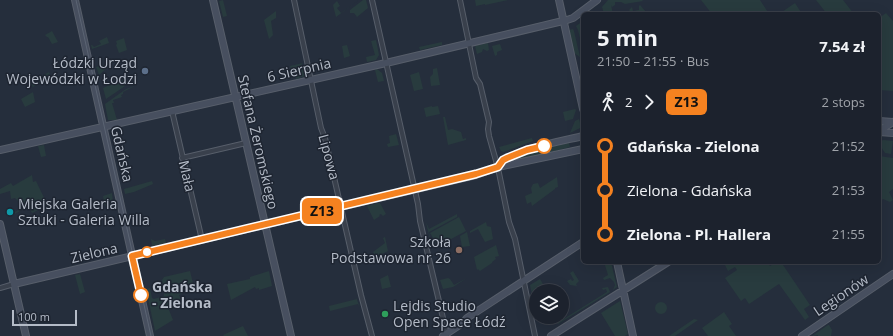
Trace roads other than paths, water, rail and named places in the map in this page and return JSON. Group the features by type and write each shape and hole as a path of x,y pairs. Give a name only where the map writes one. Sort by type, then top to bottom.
{"street":[{"name":"Gdańska","path":"75,0 150,336"},
{"name":"Stefana Żeromskiego","path":"213,0 264,225 291,336"},
{"name":"Lipowa","path":"294,0 312,79 321,128 325,138 363,304 366,309 372,336"},
{"path":"372,0 446,335 464,322 467,318 581,243"},
{"path":"460,0 476,78 480,84 489,122 489,136 498,167 509,222 515,239 535,336"},
{"path":"559,0 581,100"},
{"name":"6 Sierpnia","path":"0,150 386,63 563,21 573,18 596,0"},
{"name":"Mała","path":"172,111 202,240"},
{"path":"881,121 893,122"},
{"path":"881,131 893,122"},
{"path":"881,132 893,133"},
{"name":"Zielona","path":"498,167 503,160 527,150 581,136"},
{"path":"182,158 246,143"},
{"name":"Zielona","path":"0,288 341,207 476,174 498,167 581,149"},
{"path":"0,224 26,336"},
{"path":"617,264 633,336"},
{"path":"551,336 665,264"},
{"name":"Legionów","path":"802,336 893,274"}],"tram line":[{"path":"76,0 151,336"}],"place":[{"name":"Łódzki Urząd Wojewódzki w Łodzi","path":"145,71"},
{"name":"Miejska Galeria Sztuki - Galeria Willa","path":"10,212"},
{"name":"Szkoła Podstawowa nr 26","path":"459,250"},
{"name":"Gdańska - Zielona","path":"141,295"},
{"name":"Lejdis Studio Open Space Łódź","path":"385,314"}]}
